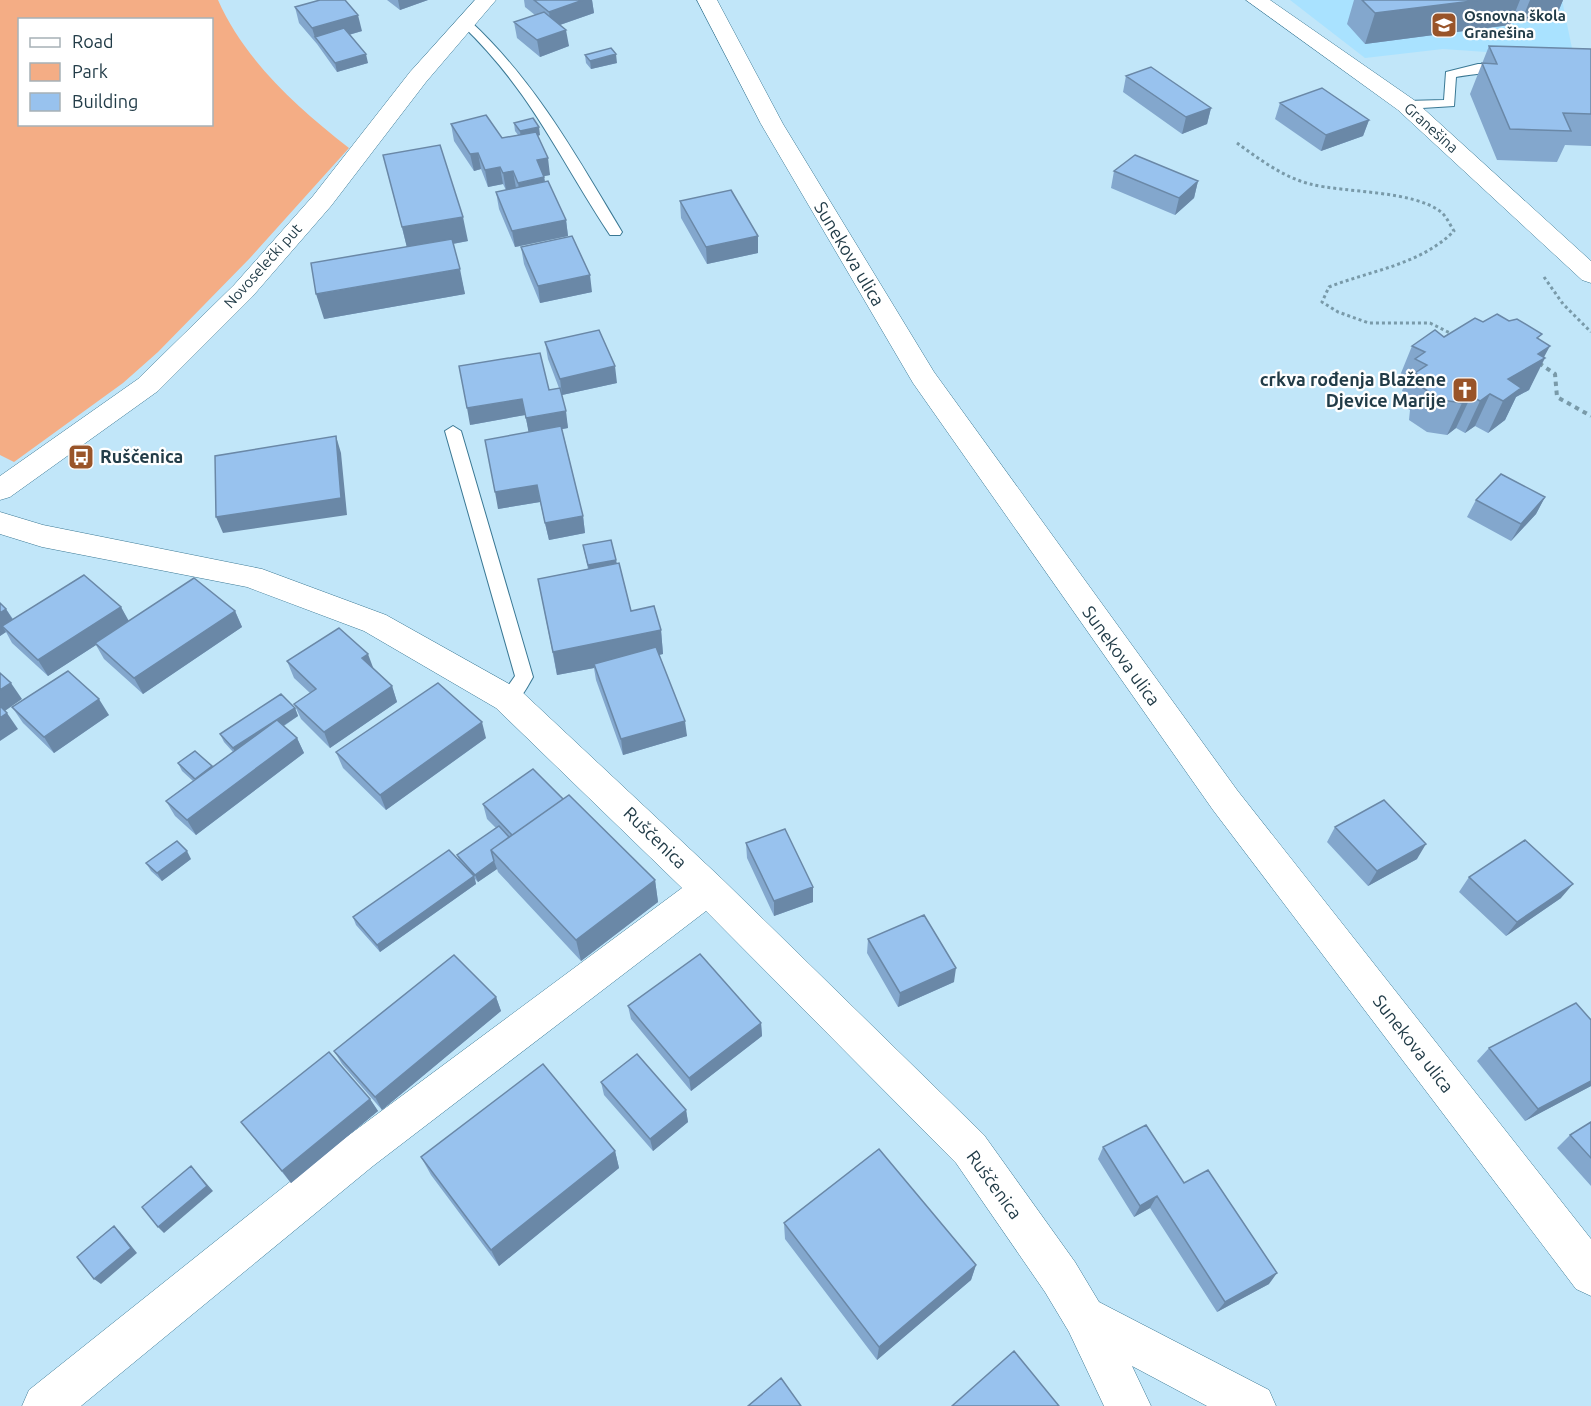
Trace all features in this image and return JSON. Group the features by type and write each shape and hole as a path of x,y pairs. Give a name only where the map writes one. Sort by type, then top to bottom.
{"street":[{"name":"Novoselečki put","path":"0,490 148,385 243,291 322,201 418,77 486,0"},
{"name":"Sunekova ulica","path":"707,0 772,124 923,377 1224,800 1591,1274"},
{"name":"Granešina","path":"1256,0 1344,59 1406,105 1591,275"},
{"name":"Ruščenica","path":"0,523 42,536 251,577 375,623 508,699 708,889 969,1149 1060,1277 1084,1317 1128,1406"},
{"path":"45,1406 359,1152 708,889"},
{"path":"1084,1317 1253,1406"}],"lane":[{"path":"466,23 492,45 546,117 615,232"},
{"path":"1406,105 1450,103 1450,75 1478,68 1513,68"},
{"path":"453,431 524,677 508,699"}],"path":[{"path":"1237,143 1272,167 1309,183 1349,192 1401,197 1441,210 1454,231 1442,244 1421,258 1367,273 1329,287 1322,302 1338,312 1369,323 1430,323 1454,335"},
{"path":"1543,275 1563,304 1591,332"},
{"path":"1533,358 1555,374 1557,397 1591,417"}],"shaded area":[{"name":"Osnovna škola Granešina","path":"1290,0 1562,0 1574,58 1443,49 1365,58"}],"green space":[{"path":"0,0 218,0 243,43 274,82 349,148 250,258 158,352 123,383 14,462 0,455"}],"building":[{"path":"320,0 345,0 358,15 312,28 295,7"},
{"path":"534,0 583,0 549,12"},
{"path":"1362,0 1480,0 1375,13"},
{"path":"544,12 566,30 537,40 514,22"},
{"path":"344,28 366,54 335,63 315,37"},
{"path":"1489,46 1591,49 1591,114 1563,113 1571,131 1510,129 1482,63 1497,64"},
{"path":"611,48 616,54 590,61 585,55"},
{"path":"1151,67 1211,108 1186,117 1126,76"},
{"path":"1322,88 1369,120 1326,135 1280,103"},
{"path":"486,115 502,138 536,132 548,158 537,160 544,177 518,183 513,171 503,173 500,167 485,170 478,153 470,154 451,124"},
{"path":"533,118 539,127 520,131 514,123"},
{"path":"440,145 463,217 402,227 383,155"},
{"path":"1135,155 1198,181 1179,198 1114,171"},
{"path":"548,181 566,220 512,231 496,192"},
{"path":"731,190 758,236 706,247 680,201"},
{"path":"572,236 590,275 538,286 521,247"},
{"path":"452,239 460,269 316,294 311,263"},
{"path":"1497,314 1509,321 1517,319 1542,334 1537,338 1550,346 1538,354 1545,358 1508,379 1521,388 1503,401 1490,394 1480,401 1471,396 1462,403 1442,400 1423,388 1423,378 1415,373 1427,365 1415,359 1425,352 1412,346 1435,330 1444,337 1475,318 1483,322"},
{"path":"599,330 615,366 560,379 545,342"},
{"path":"540,353 549,390 560,388 566,411 526,418 522,399 467,408 459,366"},
{"path":"561,426 583,516 545,523 537,485 495,492 485,440"},
{"path":"336,436 341,498 216,517 215,456"},
{"path":"1501,474 1545,497 1521,524 1476,500"},
{"path":"611,540 616,560 588,565 583,545"},
{"path":"619,563 631,611 654,606 661,630 553,652 538,579"},
{"path":"84,575 121,607 38,660 2,626"},
{"path":"194,578 235,611 134,678 95,643"},
{"path":"0,603 6,609 0,613"},
{"path":"339,628 368,654 362,658 392,686 324,732 294,704 316,689 287,661"},
{"path":"656,647 685,721 621,739 594,664"},
{"path":"68,671 99,699 44,737 12,707"},
{"path":"0,673 11,683 0,690"},
{"path":"438,683 482,722 380,795 336,752"},
{"path":"281,694 295,708 233,748 220,734"},
{"path":"0,706 7,713 0,718"},
{"path":"277,720 297,738 187,820 166,801"},
{"path":"195,751 212,766 195,779 178,763"},
{"path":"533,769 563,799 512,835 483,804"},
{"path":"569,795 655,880 576,940 491,850"},
{"path":"1384,800 1426,844 1377,871 1335,827"},
{"path":"499,826 509,837 491,850 494,861 475,875 457,855"},
{"path":"785,829 813,887 774,901 746,843"},
{"path":"1525,840 1573,884 1517,922 1469,877"},
{"path":"177,841 187,851 157,873 146,863"},
{"path":"449,850 474,876 377,945 353,917"},
{"path":"924,915 956,968 900,993 868,939"},
{"path":"700,954 761,1023 689,1078 628,1006"},
{"path":"454,955 496,997 375,1097 334,1051"},
{"path":"1576,1003 1591,1020 1591,1081 1538,1109 1489,1048"},
{"path":"329,1052 370,1099 282,1171 241,1122"},
{"path":"637,1054 686,1110 650,1139 601,1082"},
{"path":"543,1064 615,1151 491,1250 421,1157"},
{"path":"1591,1122 1591,1158 1570,1135"},
{"path":"1146,1125 1184,1183 1208,1170 1277,1273 1225,1302 1157,1196 1140,1206 1103,1147"},
{"path":"879,1149 976,1265 879,1347 784,1223"},
{"path":"191,1166 207,1186 158,1227 142,1207"},
{"path":"114,1226 131,1248 94,1279 77,1257"},
{"path":"1014,1351 1059,1406 952,1406"},
{"path":"781,1378 801,1406 748,1406"}],"place":[{"name":"Osnovna škola Granešina","path":"1444,25"},
{"name":"crkva rođenja Blažene Djevice Marije","path":"1465,390"},
{"name":"Ruščenica","path":"81,457"}]}
